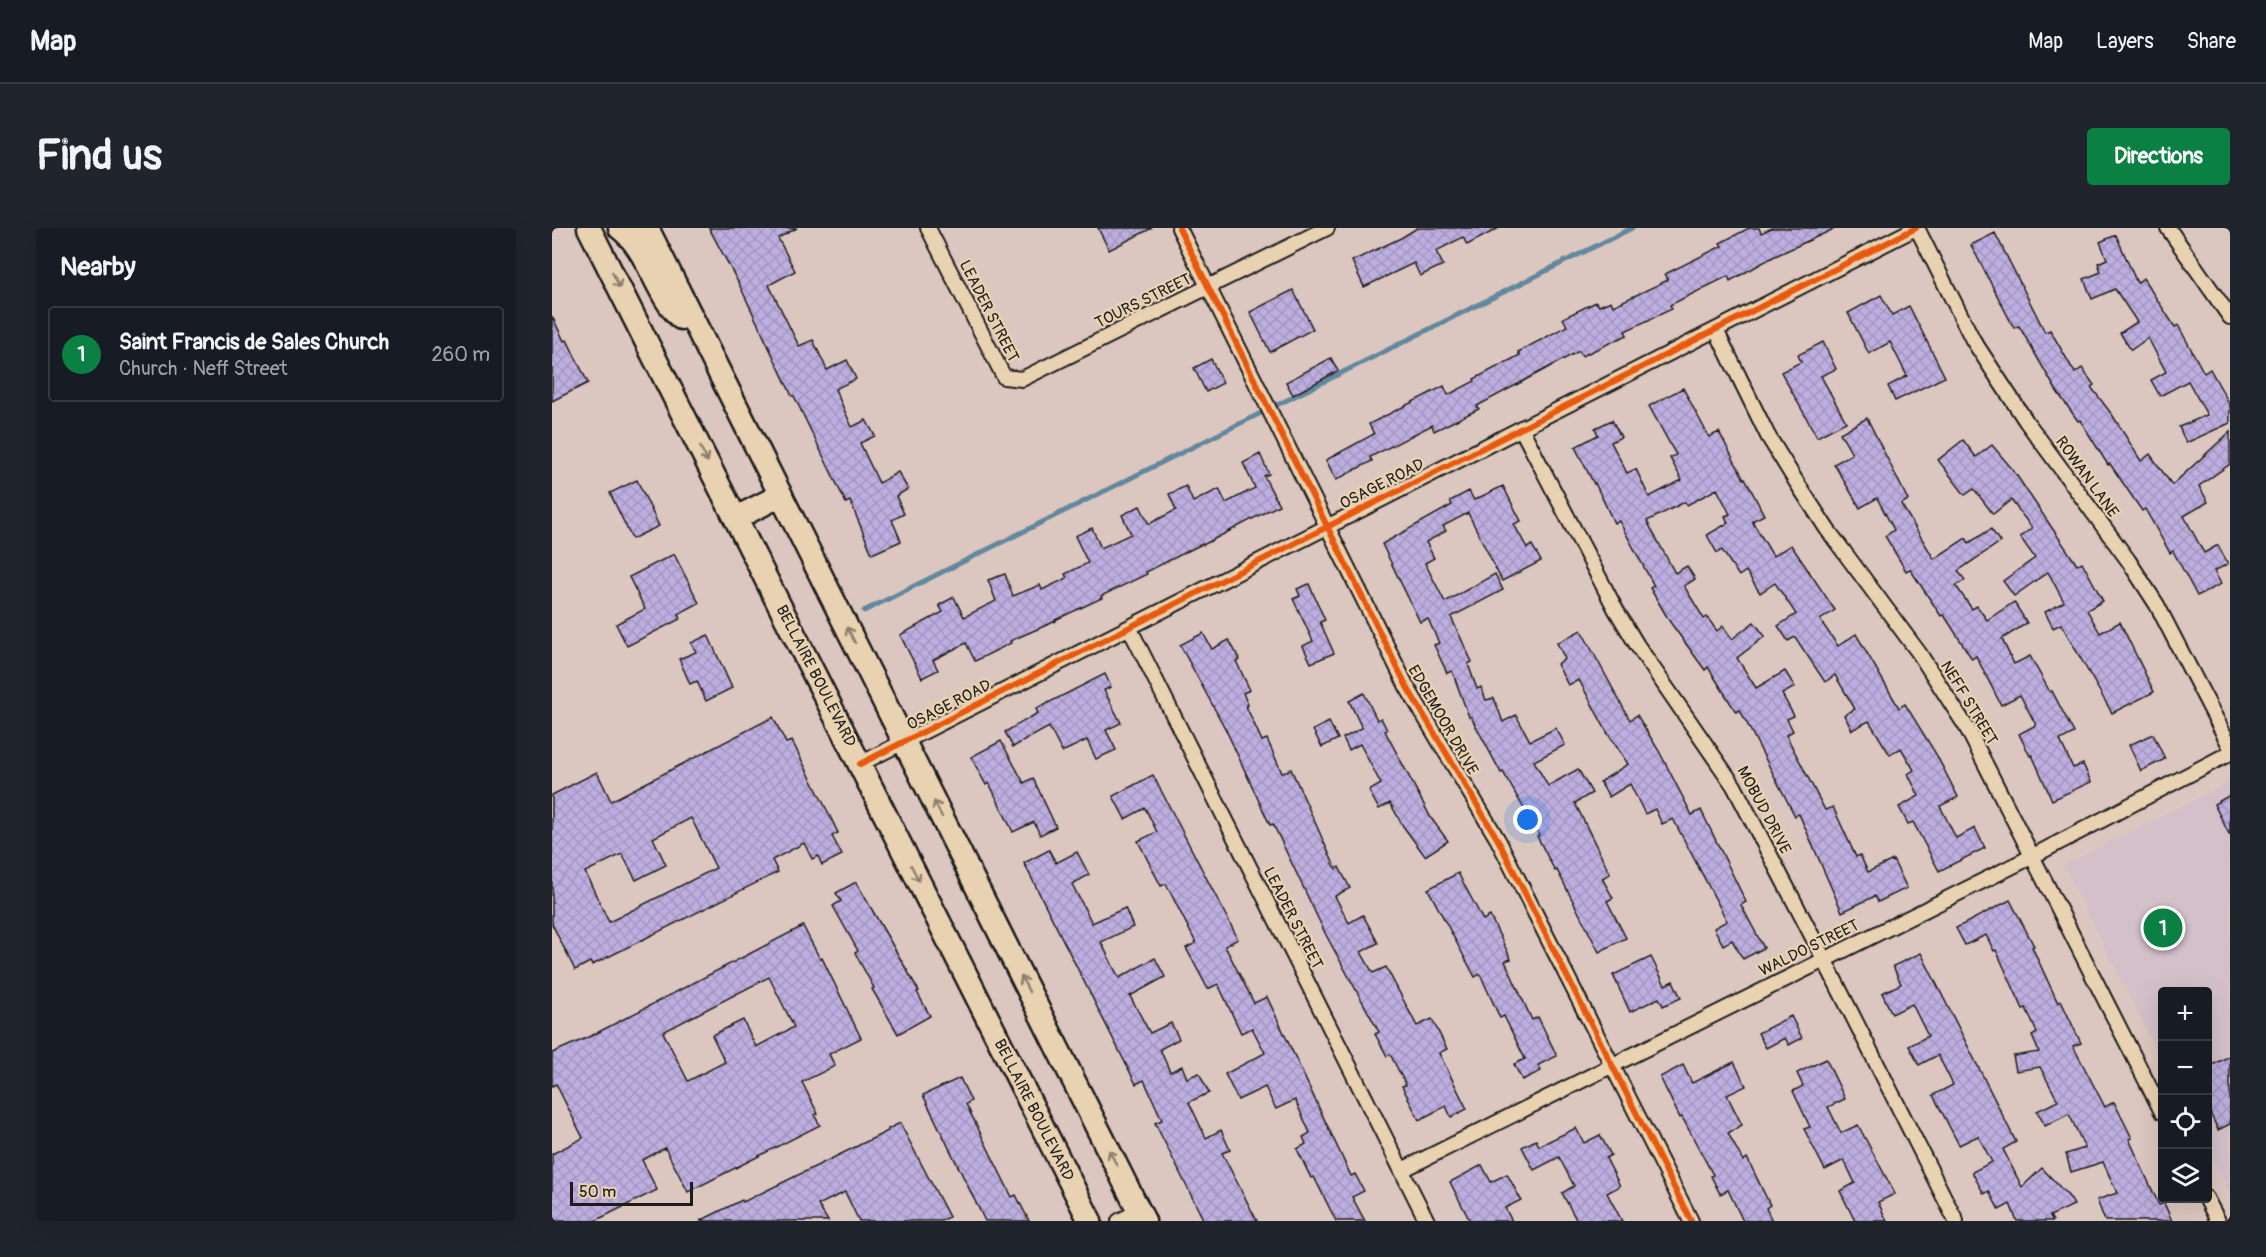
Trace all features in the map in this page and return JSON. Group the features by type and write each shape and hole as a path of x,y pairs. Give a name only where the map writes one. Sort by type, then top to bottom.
{"main road":[{"name":"BELLAIRE BOULEVARD","path":"589,228 1090,1221"},
{"path":"620,228 631,236 670,307 702,337"},
{"path":"647,228 904,742 1134,1218"},
{"path":"736,518 781,495"}],"street":[{"name":"LEADER STREET","path":"928,228 1004,376"},
{"name":"EDGEMOOR DRIVE","path":"1179,228 1407,687 1498,840 1691,1221"},
{"name":"TOURS STREET","path":"1004,376 1022,379 1327,228"},
{"name":"OSAGE ROAD","path":"860,764 1917,228"},
{"name":"ROWAN LANE","path":"1917,228 1973,340 2026,421 2128,560 2157,605 2230,746"},
{"path":"2168,228 2230,317"},
{"name":"NEFF STREET","path":"1716,330 1768,436 1797,483 1827,529 1945,691 1967,728 2158,1102"},
{"name":"MOBUD DRIVE","path":"1521,428 1616,610 1637,645 1734,786 1956,1221"},
{"name":"LEADER STREET","path":"1130,629 1427,1221"},
{"name":"WALDO STREET","path":"1402,1170 2032,856 2230,753"},
{"path":"2209,1203 2218,1221"}],"shaded area":[{"path":"2230,782 2230,1194 2212,1158 2212,987 2158,987 2158,1053 2063,865"}],"building":[{"path":"709,228 797,228 778,238 795,271 769,285 799,346 813,340 827,370 847,360 856,379 835,389 852,427 866,420 875,436 860,443 879,483 898,472 908,489 896,496 904,514 892,520 901,541 872,554 850,501 846,503 739,284"},
{"path":"1098,228 1152,228 1109,250"},
{"path":"1417,228 1499,228 1467,245 1463,237 1436,251 1443,265 1420,276 1414,263 1364,287 1352,261"},
{"path":"1749,228 1759,228 1761,233 1772,228 1836,228 1773,257 1730,281 1728,276 1670,305 1672,309 1625,331 1627,335 1582,356 1579,351 1477,406 1479,409 1434,431 1432,425 1370,457 1372,461 1336,480 1326,460 1374,434 1369,424 1444,386 1448,395 1520,355 1518,352 1567,326 1563,318 1596,302 1599,306 1611,301 1613,306 1668,280 1665,274 1722,246 1720,243"},
{"path":"1995,233 2045,332 2050,330 2075,373 2082,368 2094,385 2091,387 2113,416 2141,461 2150,454 2172,485 2230,432 2230,464 2199,486 2208,502 2184,516 2204,553 2218,545 2228,564 2214,571 2221,584 2197,596 2173,551 2170,553 2145,509 2142,511 2110,464 2108,465 2080,420 2078,421 2056,390 2019,326 2014,328 1971,245"},
{"path":"2116,235 2137,283 2143,278 2175,327 2178,325 2204,373 2210,369 2230,405 2230,423 2186,443 2179,427 2207,415 2188,381 2160,396 2151,380 2166,372 2148,338 2131,350 2120,333 2137,322 2115,289 2092,299 2084,279 2101,272 2098,263 2107,259 2100,242"},
{"path":"1293,290 1313,329 1270,352 1250,312"},
{"path":"1881,295 1892,315 1909,306 1945,377 1895,401 1888,386 1907,376 1890,342 1869,354 1848,313"},
{"path":"552,316 564,341 567,340 588,383 552,401"},
{"path":"1823,342 1836,369 1821,376 1846,422 1817,437 1781,372 1801,362 1798,355"},
{"path":"1331,358 1338,371 1293,395 1286,382"},
{"path":"1211,359 1223,383 1206,392 1194,368"},
{"path":"1683,388 1709,437 1719,432 1745,478 1764,515 1752,521 1773,556 1791,545 1835,610 1820,620 1838,646 1856,634 1899,708 1905,704 1936,754 1958,797 1940,806 1956,838 1975,828 1985,848 1939,871 1913,822 1908,824 1899,807 1919,796 1908,774 1914,770 1901,748 1890,755 1869,721 1852,730 1844,715 1855,709 1835,675 1825,682 1795,637 1788,641 1778,626 1796,614 1775,583 1760,593 1746,571 1739,576 1722,550 1717,553 1707,535 1728,523 1725,516 1730,514 1717,489 1687,505 1685,502 1647,521 1675,573 1687,566 1695,579 1684,586 1704,619 1707,617 1717,631 1723,626 1732,639 1754,622 1765,636 1737,658 1756,688 1785,671 1795,687 1782,694 1794,716 1787,719 1793,731 1786,735 1825,810 1833,807 1856,857 1860,855 1868,872 1893,860 1907,888 1878,902 1875,896 1842,912 1799,814 1795,816 1740,710 1736,712 1708,667 1705,670 1670,622 1650,588 1654,586 1619,521 1614,523 1575,447 1598,435 1595,428 1612,420 1621,437 1611,442 1627,473 1636,469 1649,497 1682,480 1670,458 1676,455 1649,406"},
{"path":"1867,418 1908,500 1901,504 1934,559 1966,538 1969,543 1991,529 2000,542 1958,571 1965,580 1956,586 1972,609 1977,606 1987,620 2014,602 2027,623 2002,639 2014,664 2030,656 2050,692 2052,691 2074,733 2060,740 2073,768 2083,764 2091,782 2052,800 2032,755 2030,756 2019,734 2036,725 2020,695 2001,705 1976,656 1972,659 1944,615 1941,616 1910,569 1906,571 1885,536 1894,530 1877,498 1860,508 1834,464 1852,454 1840,433"},
{"path":"1963,440 1976,457 1992,445 2013,470 2077,565 2082,562 2103,601 2087,610 2100,633 2120,622 2154,692 2112,713 2061,624 2053,628 2045,612 2064,602 2048,572 2014,596 2003,581 2035,558 2020,537 2032,528 2011,500 1993,514 1974,489 1965,495 1938,460"},
{"path":"1260,454 1269,474 1264,476 1279,505 1146,572 1147,574 1101,596 1102,598 1010,641 1011,643 975,661 966,643 933,660 938,670 922,678 900,635 943,612 939,605 954,597 964,617 996,601 988,580 1005,574 1013,596 1040,585 1042,590 1067,578 1065,574 1088,563 1075,536 1092,528 1101,548 1131,534 1122,515 1140,506 1149,524 1176,510 1169,494 1186,486 1193,502 1219,489 1226,503 1255,488 1243,463"},
{"path":"637,480 659,526 632,539 610,493"},
{"path":"1503,486 1521,521 1514,524 1527,548 1532,545 1541,561 1502,581 1468,513 1443,526 1446,531 1426,542 1434,558 1425,563 1445,602 1495,574 1503,590 1451,617 1472,662 1468,664 1477,689 1481,687 1486,700 1494,698 1503,722 1516,715 1530,741 1556,728 1565,745 1534,761 1548,786 1578,769 1592,793 1575,803 1610,874 1602,878 1613,898 1607,901 1626,938 1599,952 1537,836 1539,835 1469,717 1452,671 1447,673 1434,645 1439,643 1428,619 1420,622 1382,544 1452,505 1450,501 1469,491 1474,500"},
{"path":"674,554 699,603 678,614 680,619 627,646 616,624 645,609 629,577"},
{"path":"1309,584 1325,620 1320,622 1334,653 1311,663 1303,646 1313,641 1293,599 1300,596 1297,589"},
{"path":"1581,630 1630,720 1637,715 1659,751 1692,815 1701,810 1746,902 1741,905 1764,948 1743,959 1732,940 1723,945 1714,928 1727,921 1673,819 1662,824 1655,809 1645,814 1630,784 1609,797 1600,782 1628,764 1608,734 1579,680 1568,685 1557,664 1565,659 1557,643"},
{"path":"1203,633 1212,649 1229,640 1240,660 1236,661 1250,690 1243,693 1248,705 1246,706 1262,741 1267,739 1282,773 1291,769 1336,869 1339,867 1350,888 1335,896 1349,923 1363,915 1378,943 1361,952 1373,973 1386,967 1417,1026 1432,1019 1447,1049 1439,1053 1467,1109 1451,1117 1446,1106 1419,1120 1402,1086 1406,1085 1390,1054 1387,1056 1375,1034 1379,1032 1326,935 1273,824 1270,825 1226,730 1180,645"},
{"path":"708,635 732,688 706,701 697,681 690,684 679,659 696,652 691,643"},
{"path":"1105,674 1111,687 1104,690 1121,723 1106,730 1116,750 1096,759 1087,740 1062,752 1049,727 1013,747 1005,732 1038,713 1036,709"},
{"path":"1364,693 1377,720 1381,718 1387,730 1385,731 1431,818 1448,841 1425,856 1403,826 1390,803 1379,809 1369,791 1381,784 1360,744 1349,750 1343,738 1362,728 1349,701"},
{"path":"773,717 786,743 792,741 828,812 838,833 832,836 842,855 822,865 818,856 812,859 804,843 772,860 778,872 592,965 590,962 575,970 552,924 552,795 597,772 611,801","holes":["691,818 716,868 609,922 585,872 622,854 636,880 666,865 653,838"]},
{"path":"1329,722 1338,739 1322,747 1313,730"},
{"path":"2153,734 2165,759 2141,771 2129,745"},
{"path":"1001,741 1024,783 1033,778 1056,827 1040,835 1034,822 1013,832 989,783 986,785 971,757"},
{"path":"1153,775 1238,939 1225,946 1254,1003 1267,997 1351,1176 1355,1174 1364,1191 1352,1197 1365,1221 1336,1221 1314,1177 1311,1178 1297,1149 1306,1144 1303,1137 1310,1133 1295,1100 1276,1109 1265,1087 1238,1100 1225,1074 1265,1053 1252,1028 1241,1033 1218,984 1208,989 1186,948 1196,943 1166,884 1161,886 1138,841 1157,832 1145,808 1125,819 1113,796"},
{"path":"2230,795 2230,836 2214,804"},
{"path":"1049,850 1056,863 1077,852 1089,875 1072,884 1092,923 1125,908 1133,927 1101,942 1119,978 1155,958 1165,977 1130,996 1150,1033 1171,1023 1179,1039 1160,1049 1170,1072 1182,1066 1187,1078 1199,1073 1209,1093 1189,1102 1206,1138 1221,1130 1230,1150 1222,1153 1257,1221 1204,1221 1155,1123 1162,1120 1144,1080 1136,1084 1024,863"},
{"path":"1458,873 1483,920 1490,916 1511,959 1505,961 1532,1020 1538,1017 1557,1056 1538,1065 1541,1071 1522,1080 1514,1064 1525,1059 1504,1016 1500,1018 1480,974 1475,977 1428,889"},
{"path":"856,882 919,991 917,992 930,1016 898,1034 872,989 874,988 855,953 858,951 833,906 841,901 836,893"},
{"path":"2010,900 2034,946 2032,947 2058,1003 2061,1001 2081,1043 2073,1046 2105,1107 2114,1102 2132,1138 2129,1139 2158,1203 2159,1205 2164,1203 2172,1221 2105,1221 2097,1200 2117,1193 2103,1162 2071,1172 2066,1154 2085,1148 2069,1114 2045,1126 2037,1111 2058,1101 2040,1067 2016,1071 2013,1056 2039,1052 2032,1036 2037,1033 2026,1008 2023,1009 1996,950 1994,951 1986,935 1965,945 1956,928"},
{"path":"803,926 820,959 822,958 861,1038 829,1054 835,1066 802,1082 818,1114 814,1115 820,1125 688,1192 665,1148 642,1160 657,1190 595,1221 552,1221 552,1154 583,1138 556,1084 552,1086 552,1053 591,1036","holes":["769,977 794,1027 756,1047 743,1020 712,1035 725,1062 688,1081 663,1032"]},
{"path":"1921,953 2016,1142 2003,1149 2022,1187 2042,1168 2074,1205 2050,1216 2053,1221 2017,1221 2010,1204 1999,1210 1989,1191 1984,1194 1972,1172 1992,1162 1978,1136 1959,1145 1933,1095 1953,1085 1938,1055 1919,1065 1909,1046 1928,1036 1912,1004 1892,1014 1882,993 1901,984 1893,966"},
{"path":"1651,957 1665,985 1673,981 1681,998 1663,1006 1659,998 1630,1012 1613,975"},
{"path":"1791,1016 1802,1038 1789,1045 1785,1038 1766,1048 1758,1033"},
{"path":"2230,1056 2230,1124 2218,1130 2212,1117 2212,1065"},
{"path":"1826,1059 1845,1099 1828,1107 1841,1133 1858,1125 1895,1194 1878,1202 1887,1221 1855,1221 1840,1191 1855,1183 1844,1160 1825,1170 1804,1129 1810,1127 1793,1091 1803,1086 1797,1073"},
{"path":"1734,1062 1746,1086 1727,1095 1742,1125 1728,1133 1743,1161 1747,1158 1770,1205 1766,1208 1772,1221 1743,1221 1728,1190 1720,1194 1711,1176 1713,1175 1682,1117 1680,1118 1660,1077 1683,1065 1692,1083"},
{"path":"960,1078 971,1101 966,1104 1012,1197 1016,1195 1029,1221 985,1221 923,1095"},
{"path":"900,1123 949,1217 941,1221 859,1221 845,1192 818,1205 828,1221 700,1221 888,1131"},
{"path":"1576,1128 1584,1143 1600,1135 1611,1155 1606,1158 1620,1186 1607,1193 1622,1221 1577,1221 1562,1193 1574,1186 1559,1157 1534,1170 1522,1147 1536,1140 1539,1146"},
{"path":"1482,1165 1491,1182 1507,1174 1521,1200 1505,1208 1512,1221 1470,1221 1450,1182"}],"waterway":[{"path":"864,611 1632,228"}],"cycle path":[{"path":"1179,228 1407,687 1498,840 1691,1221"},
{"path":"860,764 1916,228"}],"place":[{"name":"Saint Francis de Sales Church","path":"2163,928"}]}
